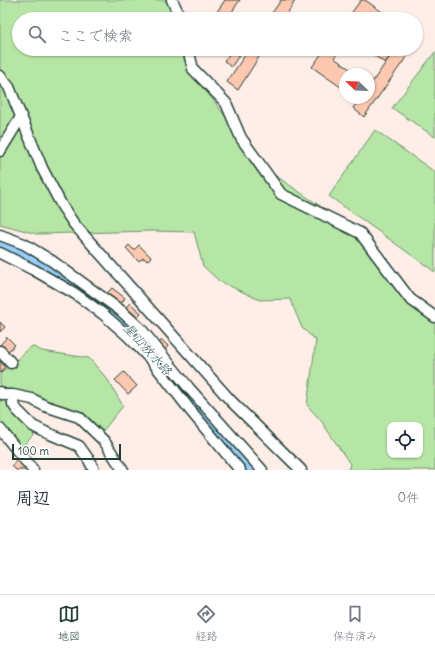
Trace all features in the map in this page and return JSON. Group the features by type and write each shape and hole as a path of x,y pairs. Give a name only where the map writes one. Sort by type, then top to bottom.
{"street":[{"path":"172,0 178,12"},
{"path":"190,56 193,69 226,103 241,138 281,194 360,233 410,299 435,317"},
{"path":"0,76 8,87 42,168 62,206 74,224 231,401 301,470"},
{"path":"0,151 21,117"},
{"path":"0,235 24,244 52,261 120,310 141,330 262,470"},
{"path":"0,253 34,270 74,293 103,314 152,361 190,410 240,470"},
{"path":"0,351 11,363"},
{"path":"0,392 4,395 13,395 32,399 45,406 79,417 104,441 123,470"},
{"path":"13,395 13,404 33,426 79,446 94,470"},
{"path":"0,429 33,470"}],"green space":[{"path":"0,0 169,0 177,12 12,12 12,56 187,56 190,69 263,167 364,236 372,253 435,320 435,470 348,470 350,464 322,422 307,405 316,340 302,328 290,299 260,300 219,281 203,266 194,232 152,231 37,234 0,224"},
{"path":"435,52 435,137 392,108"},
{"path":"375,130 435,172 435,272 329,196"},
{"path":"32,346 42,351 89,358 108,380 123,406 102,432 58,410 13,398 34,435 19,449 0,429 0,374"}],"water":[{"path":"0,241 32,253 22,258 0,248"}],"building":[{"path":"225,0 240,0 232,12 217,12"},
{"path":"281,0 295,1 288,12 273,12"},
{"path":"361,0 365,0 382,12 366,12 352,12"},
{"path":"228,56 239,56 231,67 224,61"},
{"path":"244,56 260,56 238,90 227,82"},
{"path":"320,56 335,56 334,58 348,68 339,68 339,86 312,67"},
{"path":"375,56 390,56 385,63"},
{"path":"390,56 407,56 375,101 375,78"},
{"path":"356,104 373,104 364,117 353,108"},
{"path":"129,245 134,250 139,245 151,257 147,261 144,258 138,261 126,248"},
{"path":"112,288 125,298 121,304 107,293"},
{"path":"130,303 141,313 137,317 126,307"},
{"path":"0,322 5,327 0,332"},
{"path":"7,337 15,345 7,352 0,345"},
{"path":"162,340 168,346 165,350 158,344"},
{"path":"0,361 5,367 1,373 0,372"},
{"path":"124,372 137,386 128,394 115,380"},
{"path":"18,457 30,470 16,470 12,466"}],"waterway":[{"name":"星山放水路","path":"0,244 31,259 77,285 119,317 137,334 251,470"}]}
